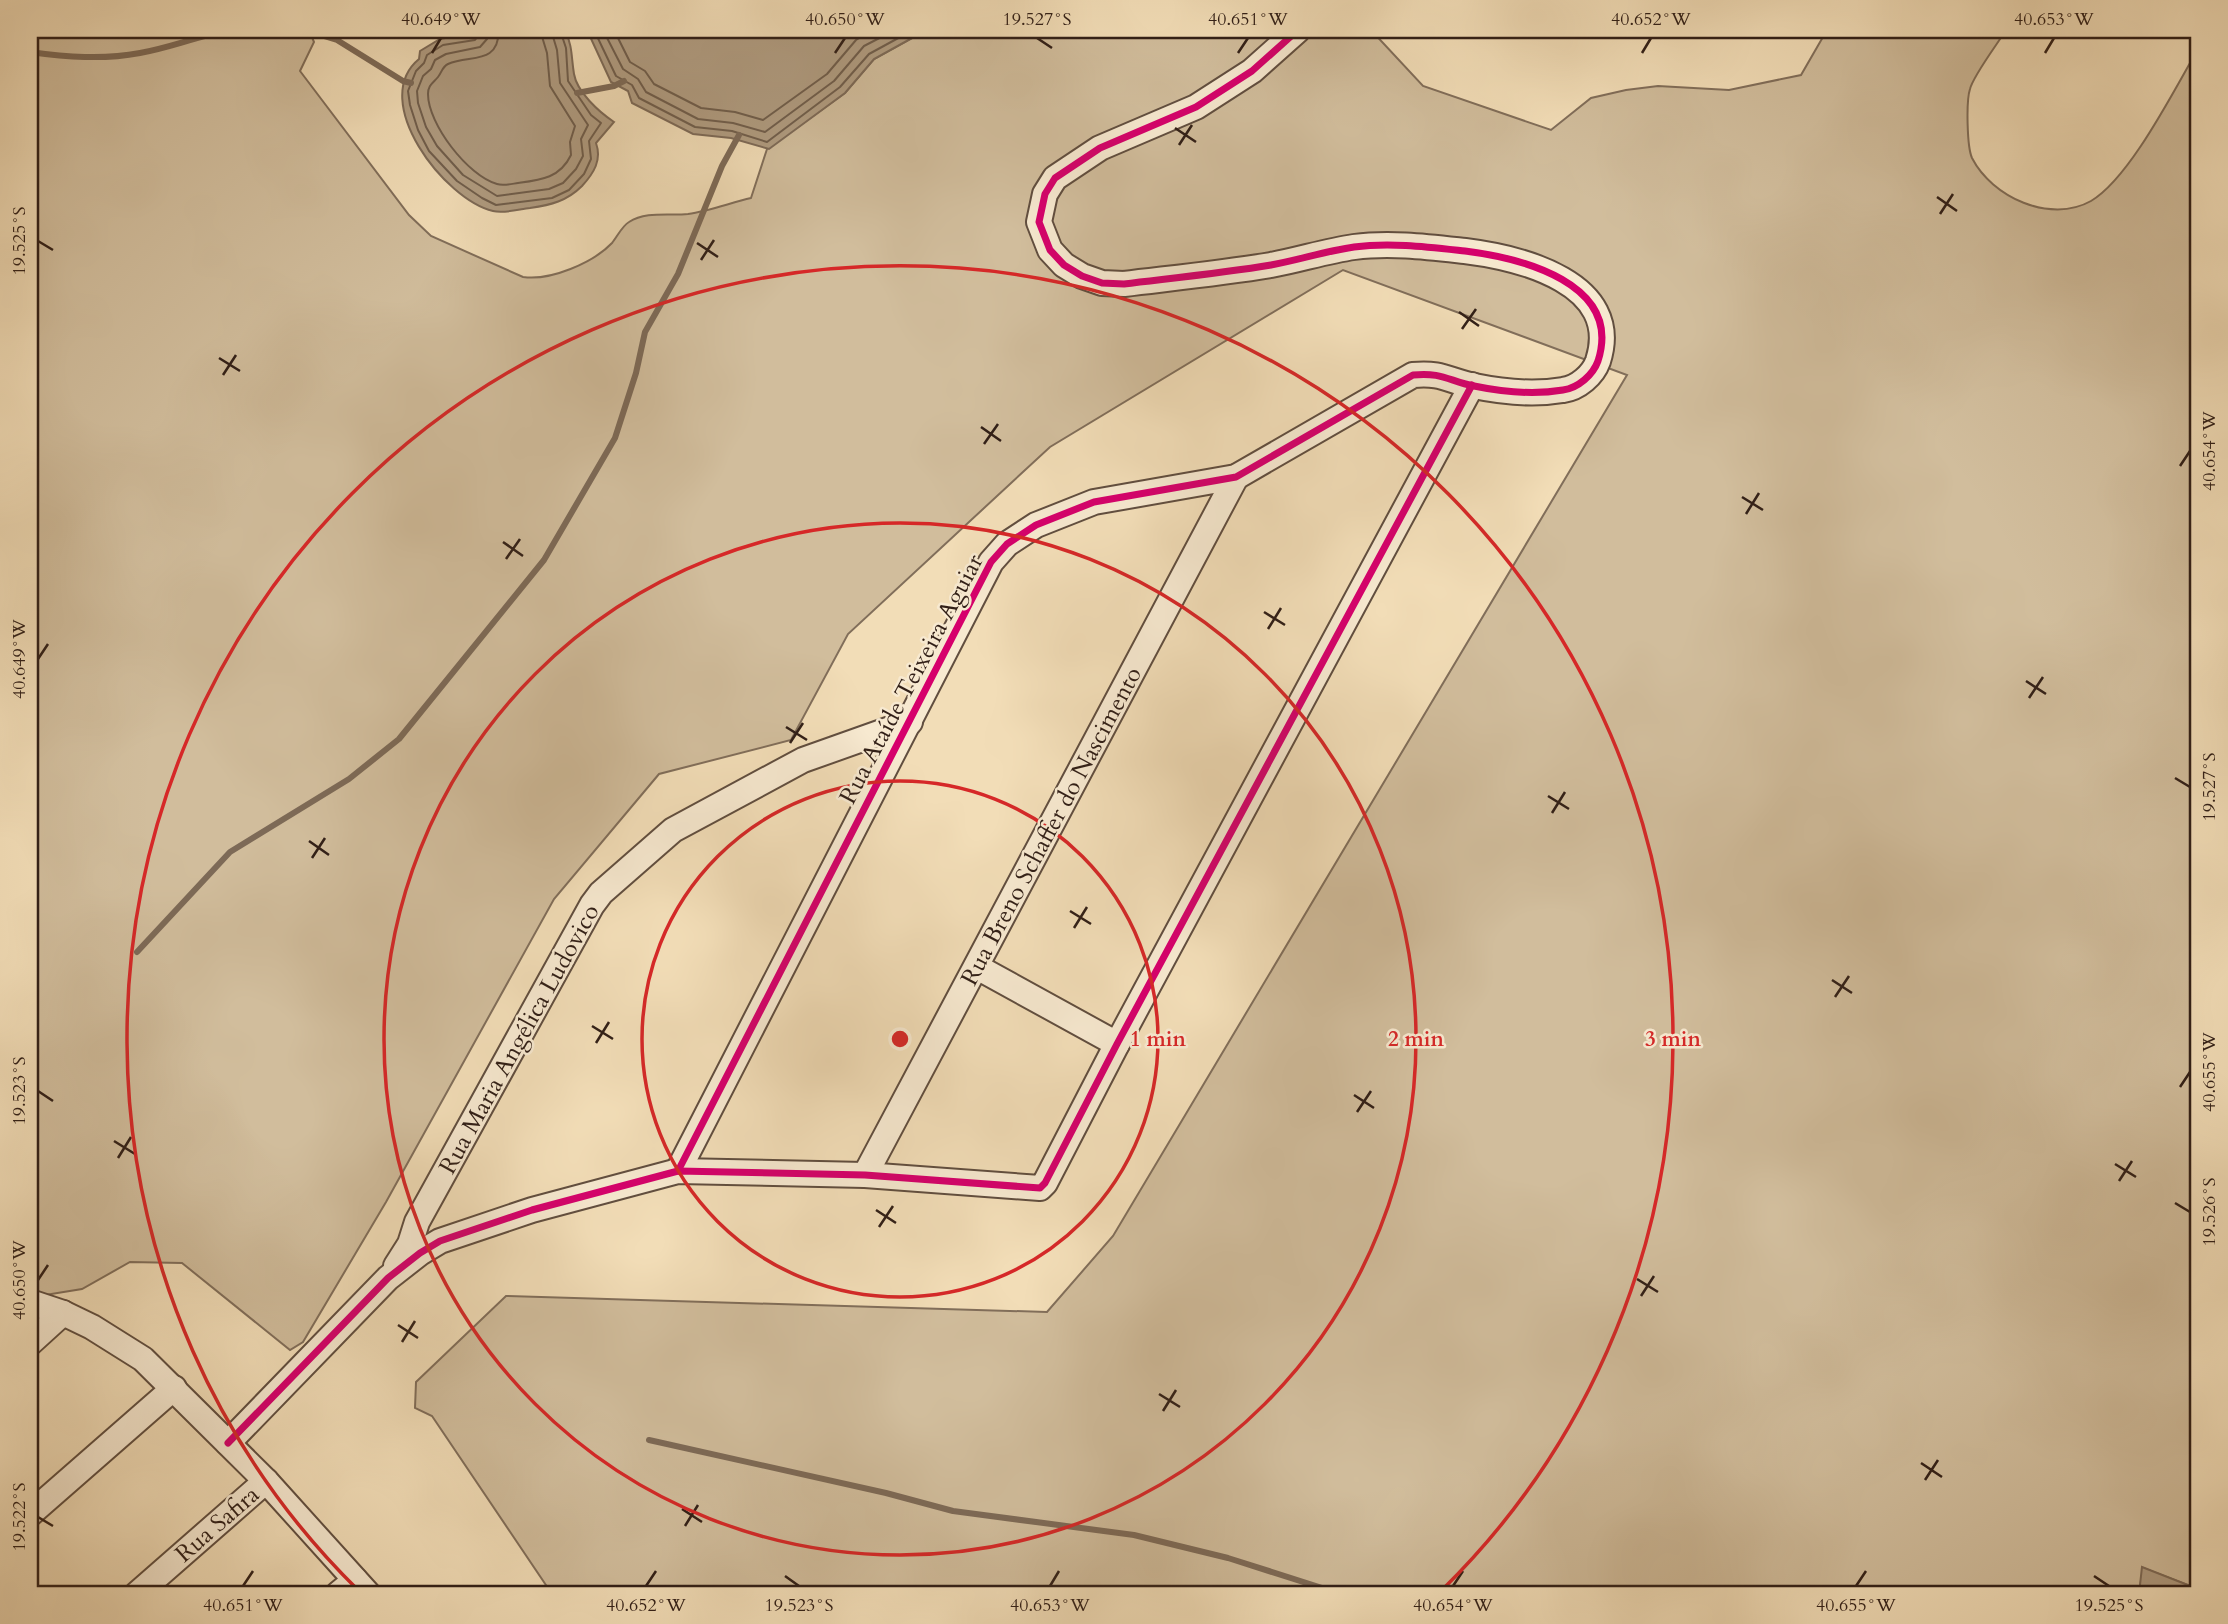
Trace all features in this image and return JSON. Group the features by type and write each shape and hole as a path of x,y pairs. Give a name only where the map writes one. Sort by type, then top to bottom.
{"street":[{"name":"Rua Ataíde Teixeira Aguiar","path":"678,1171 991,562 1007,544 1035,525 1094,502 1236,477 1413,375 1444,375 1472,385 1533,394 1567,390 1586,380 1596,367 1604,344 1600,321 1579,291 1556,275 1514,258 1414,246 1356,247 1275,264 1124,284 1102,283 1082,275 1064,265 1050,250 1039,222 1045,194 1055,178 1100,148 1195,107 1252,71 1298,30"},
{"path":"228,1443 388,1278 420,1253 440,1241 532,1210 678,1171 865,1175 1040,1188 1472,385"},
{"name":"Rua Breno Schaffer do Nascimento","path":"865,1175 1236,477"},
{"name":"Rua Maria Angélica Ludovico","path":"388,1278 410,1244 424,1210 601,893 673,830 803,760 910,722"},
{"path":"977,967 1117,1044"},
{"path":"30,1302 63,1313 128,1348 174,1388 266,1481 354,1589"},
{"path":"30,1343 63,1313"},
{"path":"30,1514 174,1388"},
{"name":"Rua Safira","path":"137,1594 266,1481"}],"shaded area":[{"path":"30,30 309,30 314,42 300,71 409,215 431,236 523,277 534,278 583,264 604,250 626,224 636,219 650,215 696,213 751,198 767,149 845,93 874,59 921,33 937,30 1371,30 1423,86 1551,130 1591,98 1626,90 1658,86 1729,90 1801,75 1827,30 2006,30 1970,89 1970,152 1981,172 2008,195 2041,208 2058,209 2091,201 2106,190 2121,173 2150,132 2198,49 2198,1589 2143,1568 2139,1594 552,1594 432,1416 415,1408 416,1382 506,1296 1047,1312 1113,1236 1627,375 1343,270 1050,447 848,634 791,740 659,774 554,899 386,1202 303,1342 290,1350 182,1263 130,1262 82,1289 30,1296"}],"water":[{"path":"488,30 565,30 579,88 614,122 596,143 597,161 590,176 576,191 558,202 502,212 474,203 454,189 435,169 419,147 407,123 402,99 406,77 419,59 420,51 440,39"},
{"path":"587,30 937,30 921,33 874,59 845,93 769,149 731,138 693,134 632,103 628,91 611,82"},
{"path":"2142,1567 2198,1589 2198,1594 2139,1594"}],"waterway":[{"path":"30,52 85,57 126,55 241,30"},
{"path":"304,30 337,40 403,81 411,83"},
{"path":"577,93 614,86 624,81"},
{"path":"137,952 230,852 349,779 399,739 544,560 615,438 636,373 645,332 678,274 722,166 739,135"},
{"path":"649,1440 886,1493 953,1511 1134,1535 1228,1558 1341,1594"}],"cycle path":[{"path":"678,1171 991,562 1007,544 1036,525 1094,502 1236,477 1413,375 1438,376 1496,390 1541,392 1574,387 1596,366 1602,334 1596,312 1582,294 1562,279 1513,260 1424,247 1368,246 1253,268 1124,284 1102,283 1082,276 1064,265 1050,250 1039,222 1045,194 1055,178 1100,148 1196,107 1252,71 1298,30"},
{"path":"228,1443 388,1278 420,1253 440,1241 532,1210 678,1171 865,1175 1040,1188 1472,385"}]}
